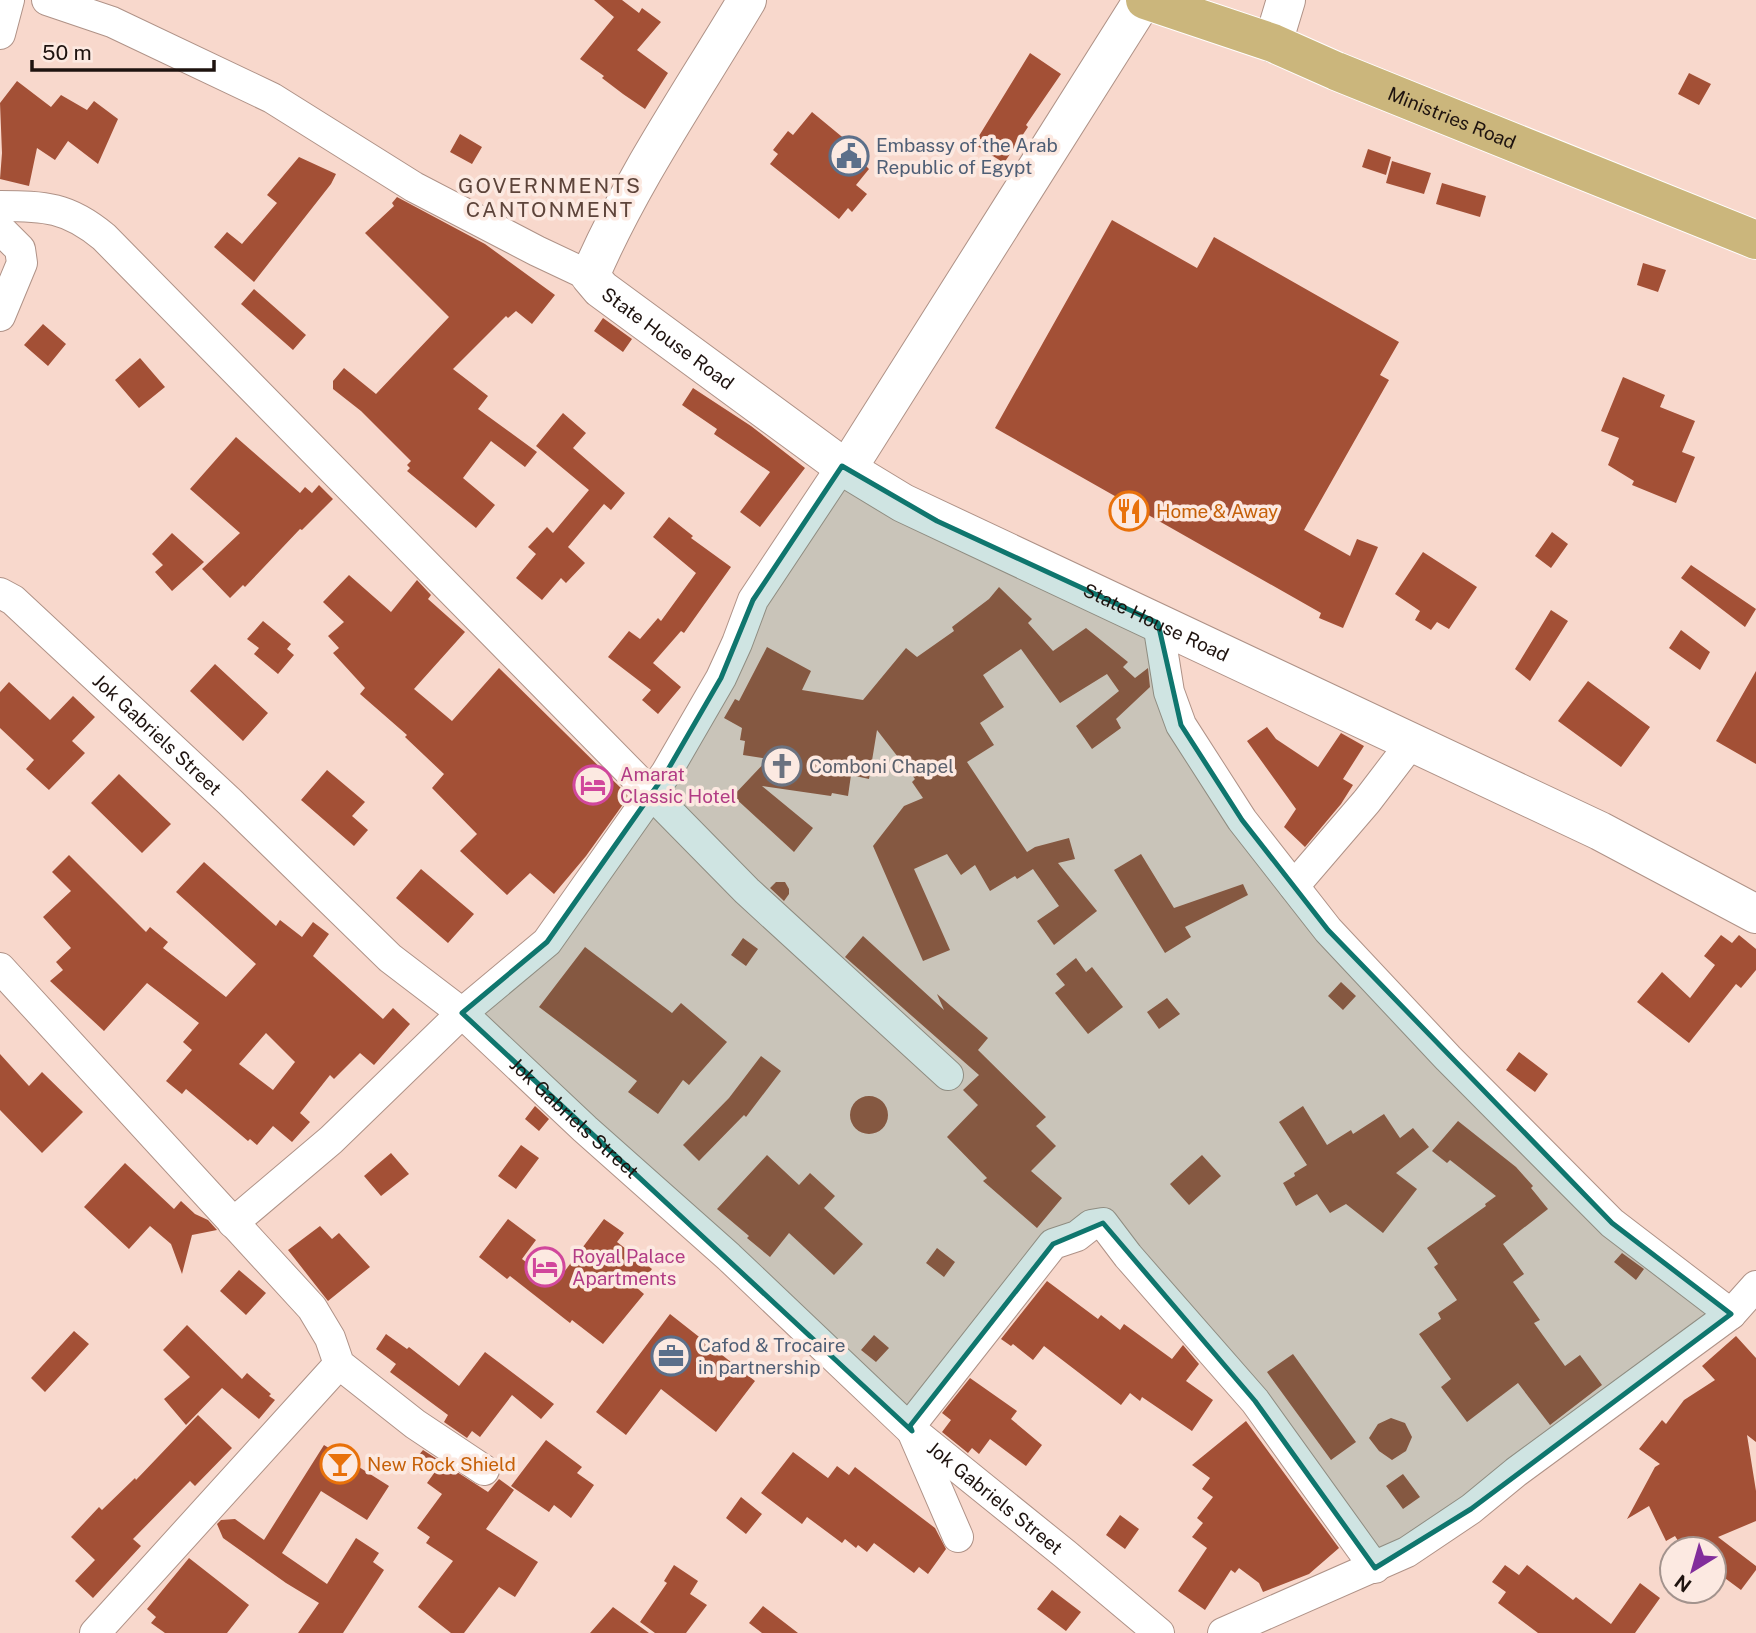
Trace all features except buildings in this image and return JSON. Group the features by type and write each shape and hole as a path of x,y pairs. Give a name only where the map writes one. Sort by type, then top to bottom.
{"main road":[{"name":"State House Road","path":"747,0 648,164 600,252 590,276 601,289 844,468 902,503 1600,831 1756,914"},
{"name":"Ministries Road","path":"1144,0 1273,43 1336,71 1756,240"},
{"path":"844,468 1144,0"},
{"path":"1273,43 1286,0"}],"street":[{"path":"0,34 9,0"},
{"name":"State House Road","path":"47,0 112,22 272,98 414,187 590,276"},
{"path":"0,206 55,208 86,222 104,237 747,891 948,1075"},
{"path":"0,229 20,249 22,263 0,316"},
{"path":"233,1223 331,1140 462,1013 547,942 666,773 720,677 737,643 753,600 844,468"},
{"name":"Jok Gabriels Street","path":"0,593 13,600 230,802 390,958 462,1013 585,1129 729,1257 909,1428 1159,1633"},
{"path":"1158,623 1169,692 1181,725 1242,820 1328,930 1448,1058 1612,1223 1731,1314"},
{"path":"1294,886 1367,801 1412,742"},
{"path":"0,968 312,1308 330,1338 339,1364 415,1424 484,1470"},
{"path":"958,1537 910,1426 1054,1244 1077,1236 1091,1225 1103,1223 1128,1256 1255,1402 1375,1567"},
{"path":"1223,1633 1406,1552 1471,1509 1516,1472 1731,1314 1756,1286"},
{"path":"95,1633 339,1364"}],"highlighted area":[{"path":"842,466 937,521 1158,623 1181,725 1242,820 1328,930 1612,1223 1731,1314 1471,1509 1375,1568 1255,1401 1103,1223 1053,1244 910,1426 912,1431 462,1013 547,942 666,773 721,678 753,600"}],"place":[{"name":"Embassy of the Arab Republic of Egypt","path":"849,156"},
{"name":"Home & Away","path":"1129,511"},
{"name":"Comboni Chapel","path":"782,766"},
{"name":"Amarat Classic Hotel","path":"593,785"},
{"name":"Royal Palace Apartments","path":"545,1267"},
{"name":"Cafod & Trocaire in partnership","path":"671,1356"},
{"name":"New Rock Shield","path":"340,1464"}],"district":[{"name":"GOVERNMENTS CANTONMENT","path":"550,198"}]}
